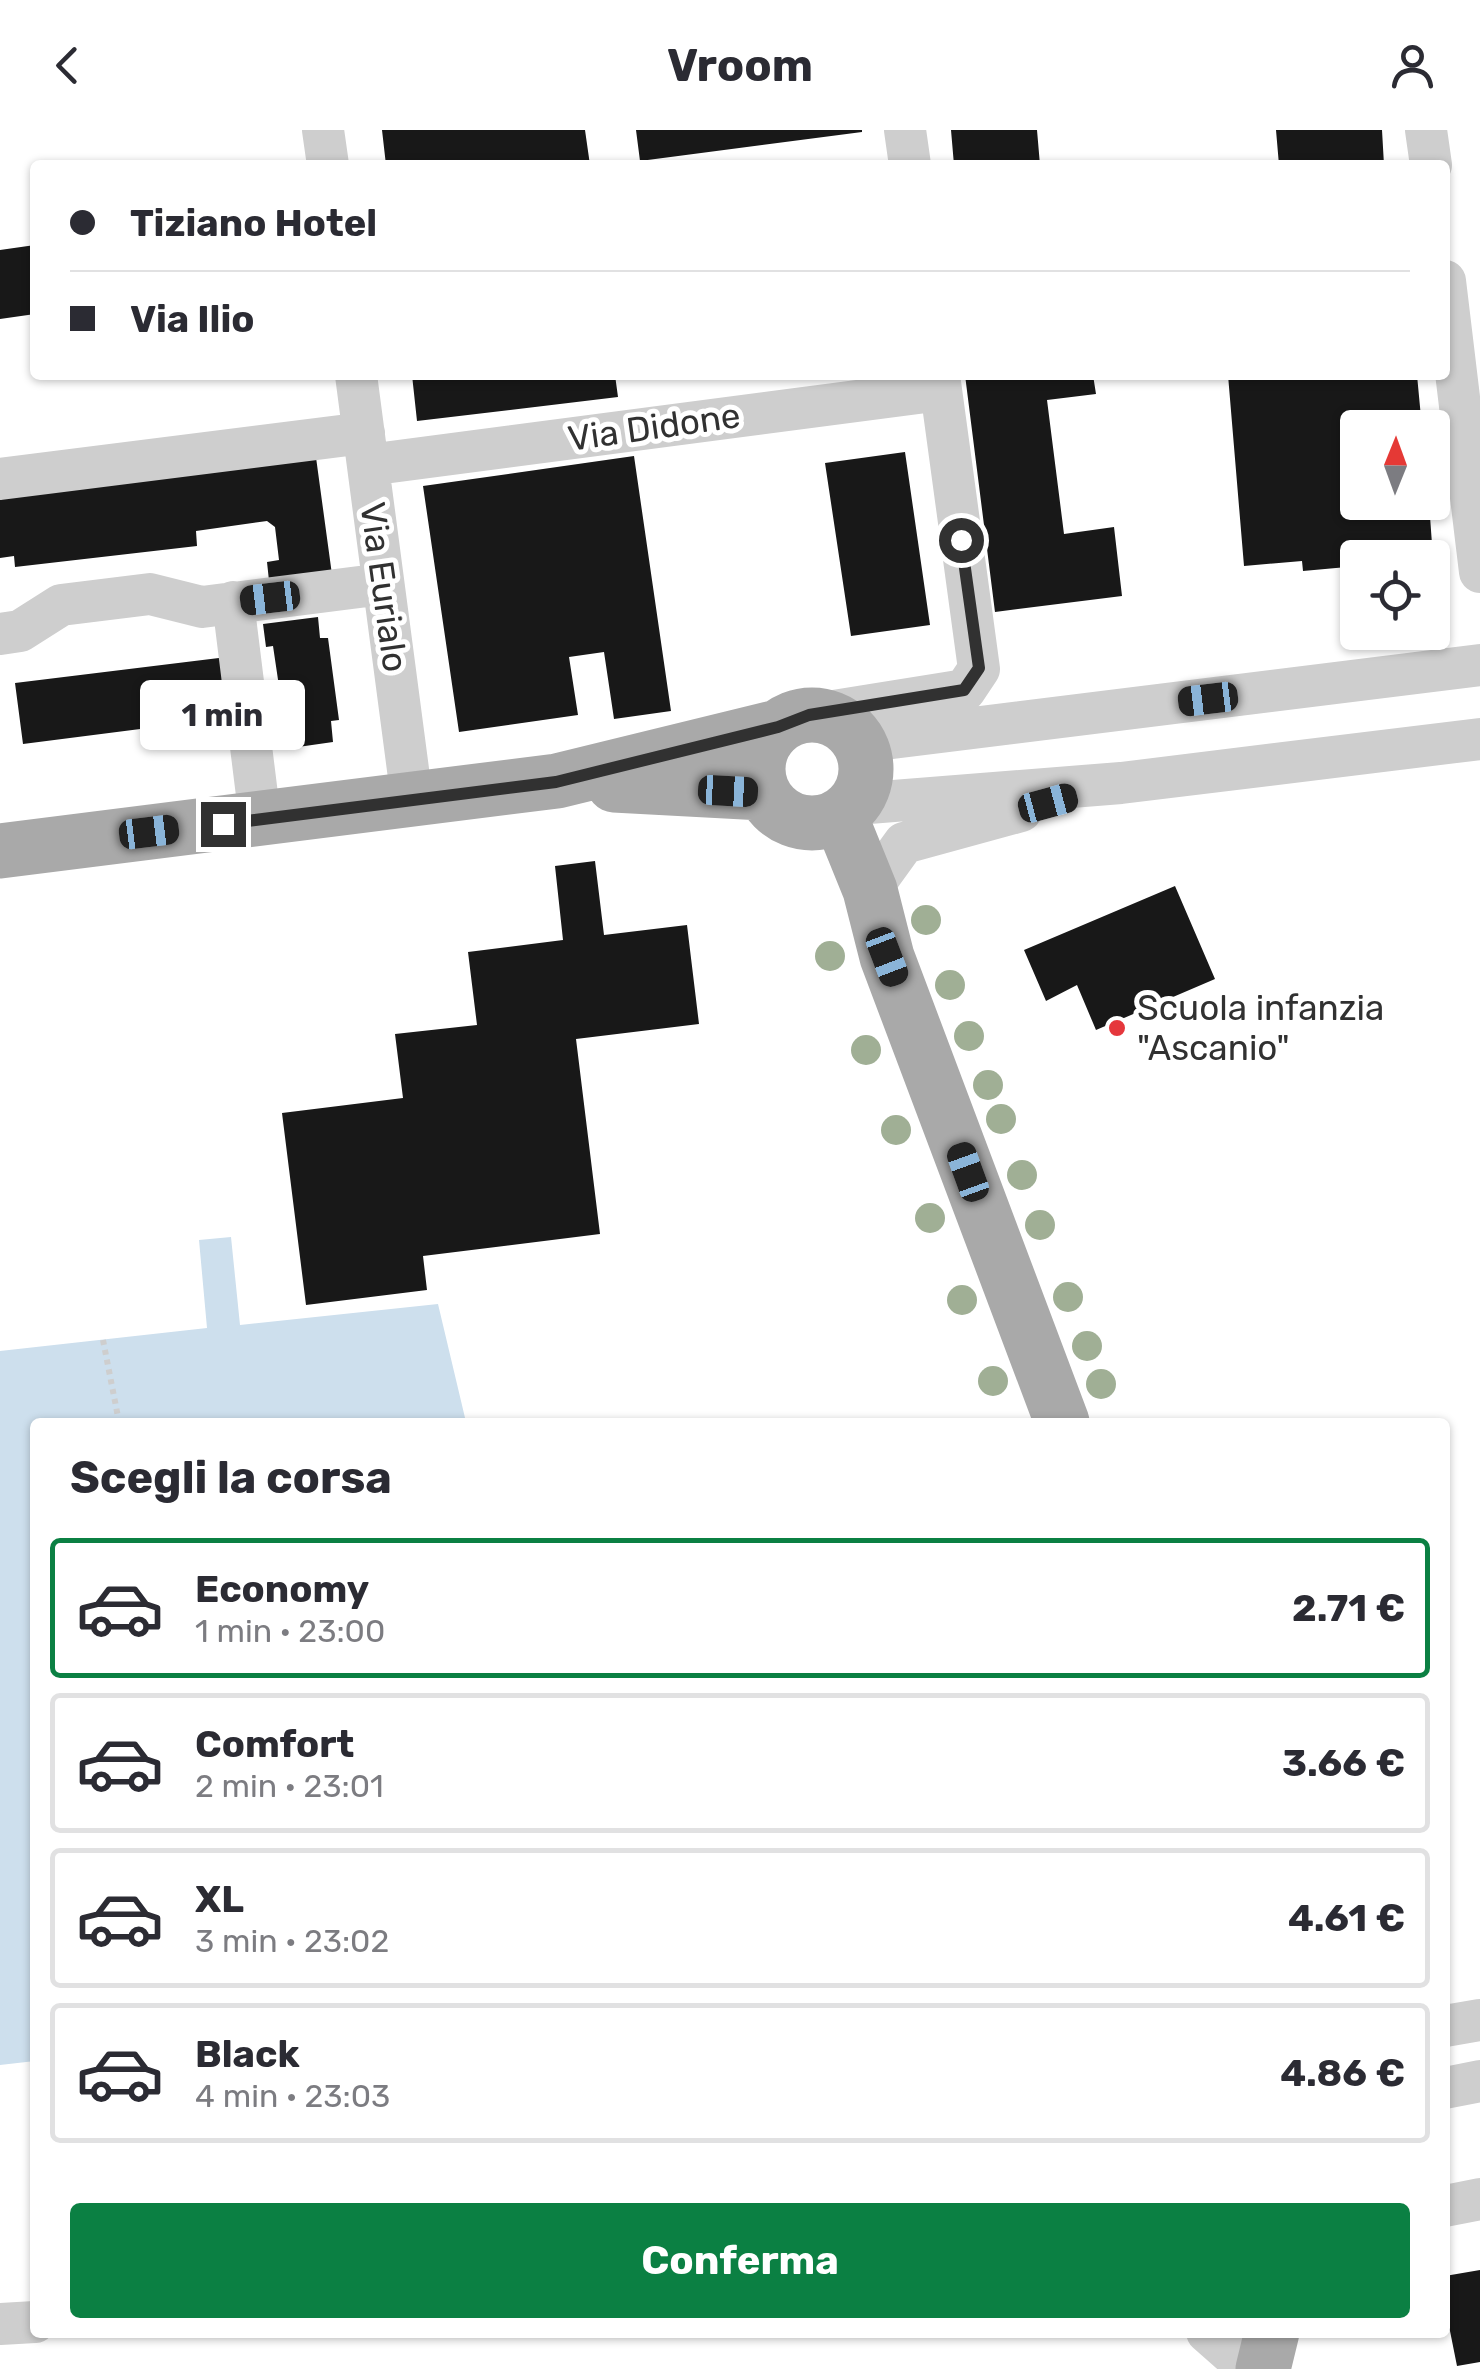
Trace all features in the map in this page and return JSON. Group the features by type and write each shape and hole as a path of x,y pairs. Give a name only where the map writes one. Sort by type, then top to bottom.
{"main road":[{"path":"1,846 556,782 794,721 840,723 860,742 866,768 814,809 556,782"},
{"path":"794,721 759,757 814,809 870,890 887,957"},
{"path":"814,809 887,957 1060,1418"},
{"path":"1263,2369 1271,2338"}],"street":[{"path":"324,130 327,160"},
{"path":"905,130 909,160"},
{"path":"1426,130 1430,160"},
{"path":"1450,322 1479,563"},
{"name":"Via Eurialo","path":"357,380 412,800"},
{"path":"794,721 964,690 979,668 940,382"},
{"name":"Via Didone","path":"0,479 366,449 940,382"},
{"path":"0,634 20,631 61,605 150,594 202,606 384,584"},
{"path":"233,602 260,819"},
{"path":"860,742 1480,665"},
{"path":"814,809 1121,783 1480,739"},
{"path":"870,890 904,843 1121,783"},
{"path":"1450,2025 1480,2020"},
{"path":"1450,2087 1480,2082"},
{"path":"1450,2205 1480,2199"},
{"path":"0,2324 30,2322"},
{"path":"1215,2338 1249,2369"}],"path":[{"path":"103,1340 118,1418"}],"water":[{"path":"231,1237 240,1325 438,1304 465,1418 30,1418 30,2062 0,2065 0,1351 207,1328 199,1240"}],"building":[{"path":"382,130 585,130 589,160 385,160"},
{"path":"636,130 862,130 862,132 640,160"},
{"path":"951,130 1037,130 1040,160 954,160"},
{"path":"1276,130 1382,130 1384,160 1279,160"},
{"path":"30,246 30,315 0,319 0,250"},
{"path":"413,380 616,380 618,397 417,421"},
{"path":"966,380 1094,380 1096,394 1047,400 1064,534 1114,527 1122,596 995,612"},
{"path":"1228,380 1417,380 1420,410 1340,410 1340,520 1430,520 1432,540 1340,540 1340,568 1303,571 1302,561 1244,566"},
{"path":"315,450 333,582 270,590 267,562 279,560 275,527 267,521 196,531 197,546 15,567 14,556 0,558 0,490"},
{"path":"905,452 930,625 851,636 825,463"},
{"path":"634,456 671,711 614,719 604,652 569,657 578,715 459,732 423,486"},
{"path":"318,617 320,638 328,638 339,720 331,721 333,742 277,750 273,722 284,720 273,646 266,647 263,624"},
{"path":"227,657 234,717 23,744 15,683"},
{"path":"595,861 604,935 687,925 699,1024 576,1039 600,1234 423,1256 427,1290 306,1305 282,1113 403,1098 395,1034 477,1025 468,952 563,940 555,866"},
{"path":"1175,886 1215,979 1096,1030 1077,985 1046,1001 1024,950"},
{"path":"1480,2270 1480,2362 1457,2366 1450,2331 1450,2275"}],"place":[{"name":"Scuola infanzia \"Ascanio\"","path":"1117,1028"}],"route":[{"path":"223,824 556,782 778,727 793,718 964,690 979,668 961,540"}]}
